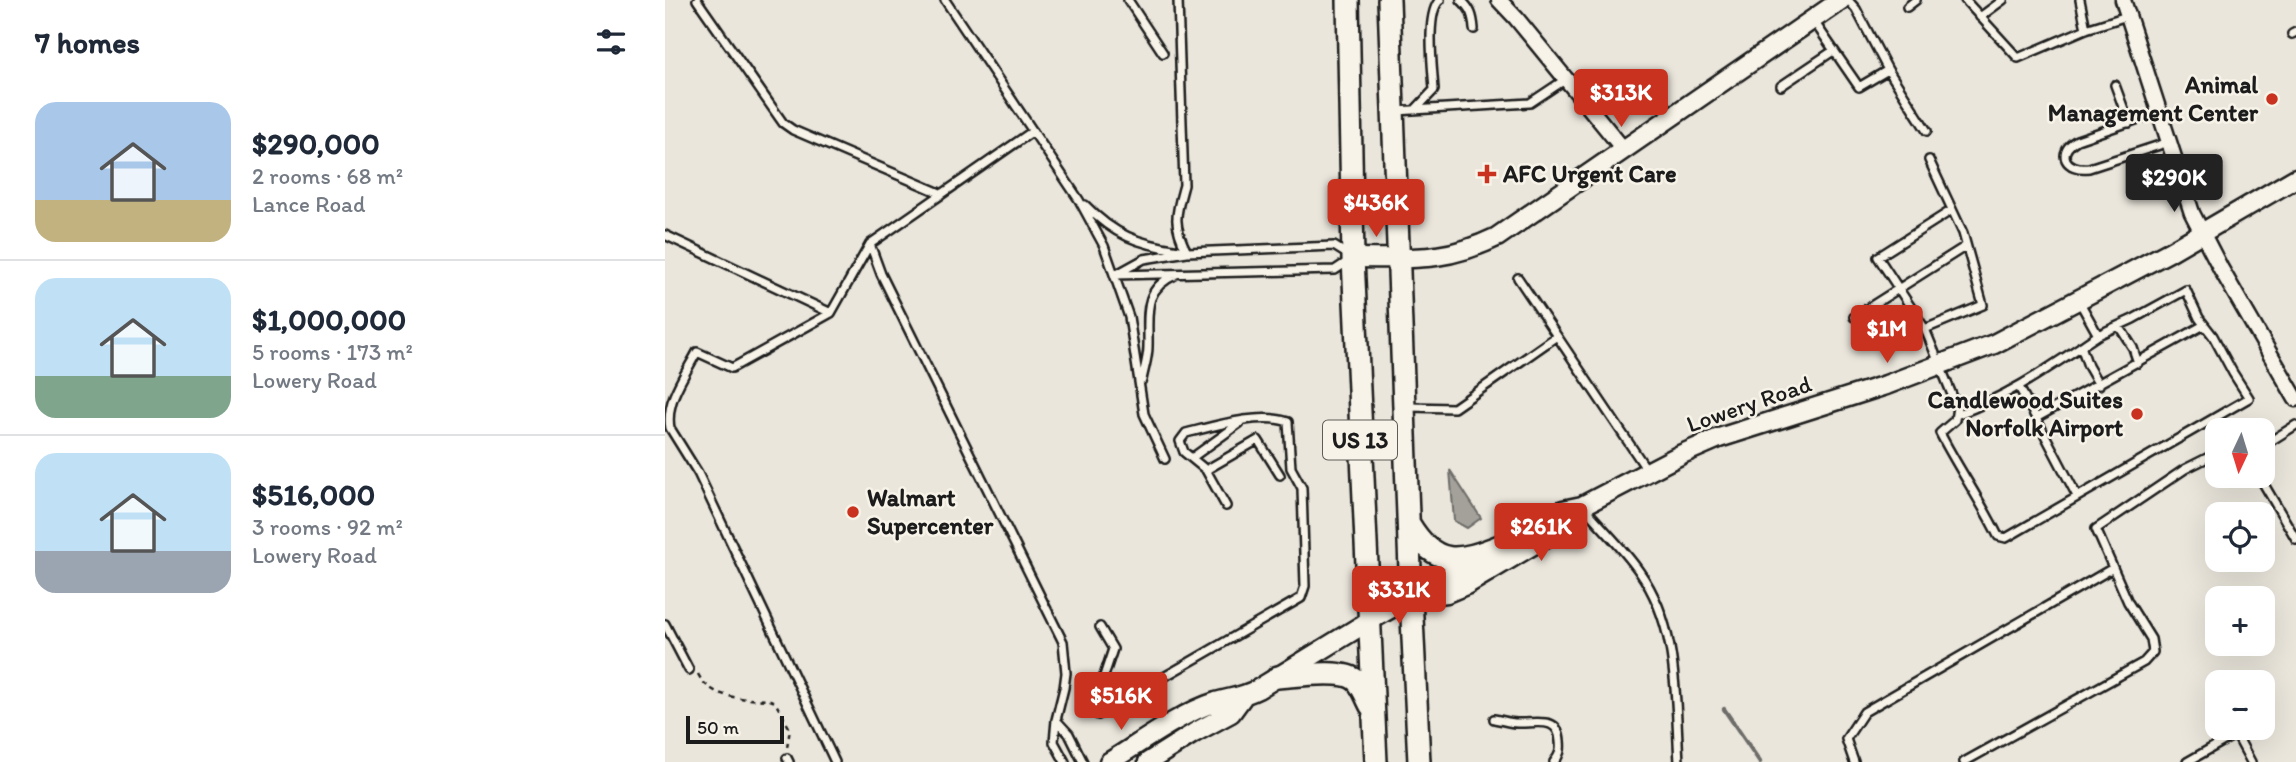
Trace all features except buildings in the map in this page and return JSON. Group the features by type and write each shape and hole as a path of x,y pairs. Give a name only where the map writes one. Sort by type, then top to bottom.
{"main road":[{"name":"US 13","path":"1348,0 1353,258 1375,762"},
{"name":"US 13","path":"1389,0 1419,762"},
{"path":"1408,522 1417,538 1439,556 1449,558 1476,555 1502,545"},
{"path":"1278,677 1317,674 1348,676 1358,682 1373,709"}],"street":[{"path":"1353,258 1438,257 1474,248 1497,237 1840,0"},
{"path":"2123,0 2192,213 2296,399"},
{"path":"1507,2 1624,150"},
{"name":"Lowery Road","path":"1109,762 1176,721 1216,702 1242,698 1369,621 1563,510 1582,506 1719,438 1941,366 1994,344 2201,233 2296,178"},
{"name":"Lowery Road","path":"1411,597 1447,593 1466,585 1570,523 1582,506"},
{"name":"Lowery Road","path":"1149,762 1231,713 1242,698"}],"lane":[{"path":"697,0 783,123 940,193"},
{"path":"945,0 1079,200 1104,246 1129,317 1144,414 1165,459"},
{"path":"1128,0 1163,53"},
{"path":"1178,0 1184,185 1176,209 1178,234 1187,252"},
{"path":"1415,110 1434,90 1432,22 1436,4 1440,0"},
{"path":"1461,0 1470,9 1474,29"},
{"path":"1848,0 1856,9 1888,70 1927,131"},
{"path":"1907,6 1916,0"},
{"path":"1965,0 2018,58 2086,29 2127,16"},
{"path":"1980,17 2003,0"},
{"path":"2080,0 2086,29"},
{"path":"1813,20 1859,87 1888,70"},
{"path":"1781,86 1833,51"},
{"path":"1392,111 1530,103 1566,79"},
{"path":"2115,85 2129,123"},
{"path":"2159,113 2077,140 2069,145 2065,152 2066,160 2078,170 2169,142"},
{"path":"835,762 698,473 670,428 668,419 673,395 697,352 732,368 831,313 870,244 1033,131"},
{"path":"1925,329 1983,305 1966,246 1929,160"},
{"path":"1079,200 1103,224 1122,235 1159,247 1187,252"},
{"path":"1952,210 1878,257 1925,329 1957,407 1955,420 1940,433 1999,536 2006,538 2249,398 2213,336 2199,318 2186,290 2098,335 1989,404 1956,415"},
{"path":"665,235 831,313"},
{"path":"870,244 881,274 1063,642 1066,673 1054,742 1065,762"},
{"path":"1334,246 1353,258 1335,270 1115,275 1143,259 1187,252 1334,246"},
{"path":"1854,317 1966,246"},
{"path":"1141,384 1148,351 1149,301 1164,280 1180,273"},
{"path":"1518,278 1648,471"},
{"path":"2079,300 2098,335"},
{"path":"2036,418 2204,325"},
{"path":"2119,326 2133,348 2138,363"},
{"path":"1404,407 1454,408 1557,336"},
{"path":"2081,346 2099,385"},
{"path":"2019,387 2077,496"},
{"path":"1100,628 1113,649 1094,706 1098,715 1301,598 1305,586 1302,488 1291,468 1288,422 1276,418 1241,422 1186,433 1180,441 1184,452 1206,470 1226,506"},
{"path":"1193,457 1241,422"},
{"path":"2275,438 2296,425"},
{"path":"1206,470 1258,440 1280,475"},
{"path":"1963,762 2144,662 2153,653 2151,639 2128,603 2096,529 2185,469 2205,459"},
{"path":"2266,488 2296,539"},
{"path":"1582,506 1639,570 1667,630 1674,665 1679,762"},
{"path":"1854,762 1846,739 1864,712 2113,568"},
{"path":"665,624 689,670"},
{"path":"1495,719 1515,723 1547,722 1556,726 1561,748 1560,755 1554,762"},
{"path":"1056,720 1069,734 1083,762"},
{"path":"2187,762 2236,734 2251,762"}],"path":[{"path":"689,670 697,673 711,689 729,696 775,702 790,729 788,760"}],"shaded area":[{"path":"1450,470 1481,518 1467,528 1454,521"}],"waterway":[{"path":"1724,709 1760,762"}],"place":[{"name":"Animal Management Center","path":"2272,99"},
{"name":"AFC Urgent Care","path":"1487,174"},
{"name":"Candlewood Suites Norfolk Airport","path":"2137,414"},
{"name":"Walmart Supercenter","path":"853,512"}]}
